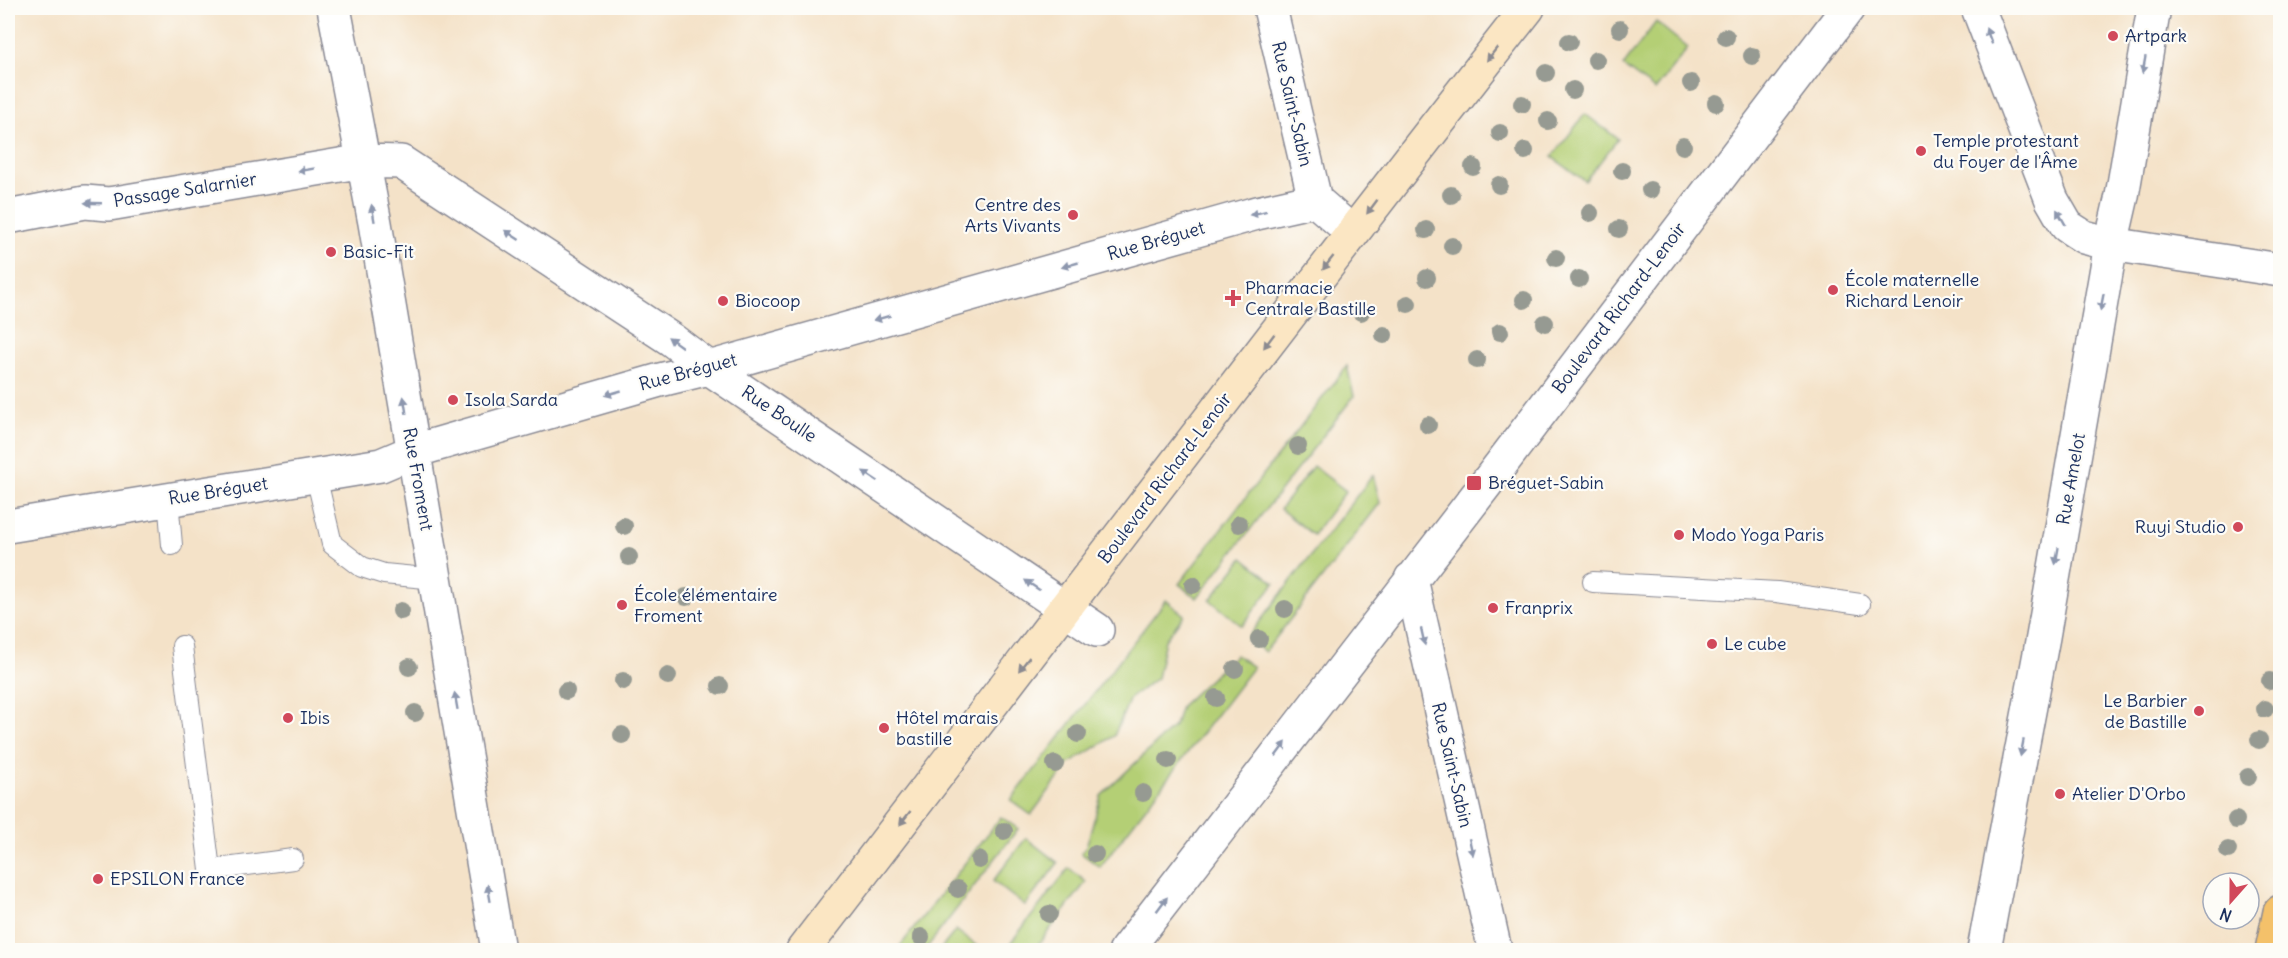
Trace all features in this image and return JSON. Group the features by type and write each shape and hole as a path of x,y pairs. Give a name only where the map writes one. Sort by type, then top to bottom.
{"main road":[{"path":"2272,951 2280,912"}],"street":[{"name":"Rue Froment","path":"334,8 364,161 498,951"},
{"name":"Rue Saint-Sabin","path":"1270,8 1315,200"},
{"name":"Boulevard Richard-Lenoir","path":"803,951 1352,232 1528,8"},
{"name":"Boulevard Richard-Lenoir","path":"1126,951 1489,480 1848,8"},
{"path":"1978,8 2052,200 2067,226 2084,237 2111,244 2280,270"},
{"name":"Rue Amelot","path":"1983,951 2043,637 2154,8"},
{"name":"Passage Salarnier","path":"8,217 85,202 109,204 364,161"},
{"name":"Rue Boulle","path":"364,161 401,162 672,340 709,368 1097,630"},
{"path":"1315,200 1352,232"},
{"name":"Rue Bréguet","path":"8,525 381,465 414,451 660,380 1246,216 1315,200"},
{"name":"Rue Saint-Sabin","path":"1411,579 1495,951"}],"lane":[{"path":"316,476 332,544 362,567 384,574 435,579"},
{"path":"168,499 172,545"},
{"path":"1593,582 1777,592 1860,604"},
{"path":"182,646 210,870 293,859"}],"green space":[{"path":"1656,22 1688,48 1655,90 1623,66"},
{"path":"1585,114 1618,139 1585,181 1552,157"},
{"path":"1347,366 1354,396 1197,598 1179,584"},
{"path":"1313,466 1346,491 1313,535 1280,509"},
{"path":"1373,475 1380,503 1265,652 1247,638"},
{"path":"1243,558 1275,583 1242,626 1210,600"},
{"path":"1166,600 1184,615 1165,640 1157,678 1130,698 1114,736 1069,764 1031,815 1011,800"},
{"path":"1236,655 1253,667 1100,867 1081,853 1086,847 1101,796 1175,725 1181,706"},
{"path":"1001,817 1018,829 925,950 897,950"},
{"path":"1026,838 1058,863 1025,906 993,881"},
{"path":"1069,868 1086,882 1034,950 1005,950"},
{"path":"956,930 982,950 940,950"}],"place":[{"name":"Artpark","path":"2113,36"},
{"name":"Temple protestant du Foyer de l'Âme","path":"1921,151"},
{"name":"Centre des Arts Vivants","path":"1073,215"},
{"name":"Basic-Fit","path":"331,252"},
{"name":"École maternelle Richard Lenoir","path":"1833,290"},
{"name":"Pharmacie Centrale Bastille","path":"1233,298"},
{"name":"Biocoop","path":"723,301"},
{"name":"Isola Sarda","path":"453,400"},
{"name":"Bréguet-Sabin","path":"1474,483"},
{"name":"Ruyi Studio","path":"2238,527"},
{"name":"Modo Yoga Paris","path":"1679,535"},
{"name":"École élémentaire Froment","path":"622,605"},
{"name":"Franprix","path":"1493,608"},
{"name":"Le cube","path":"1712,644"},
{"name":"Le Barbier de Bastille","path":"2199,711"},
{"name":"Ibis","path":"288,718"},
{"name":"Hôtel marais bastille","path":"884,728"},
{"name":"Atelier D'Orbo","path":"2060,794"},
{"name":"EPSILON France","path":"98,879"}]}
